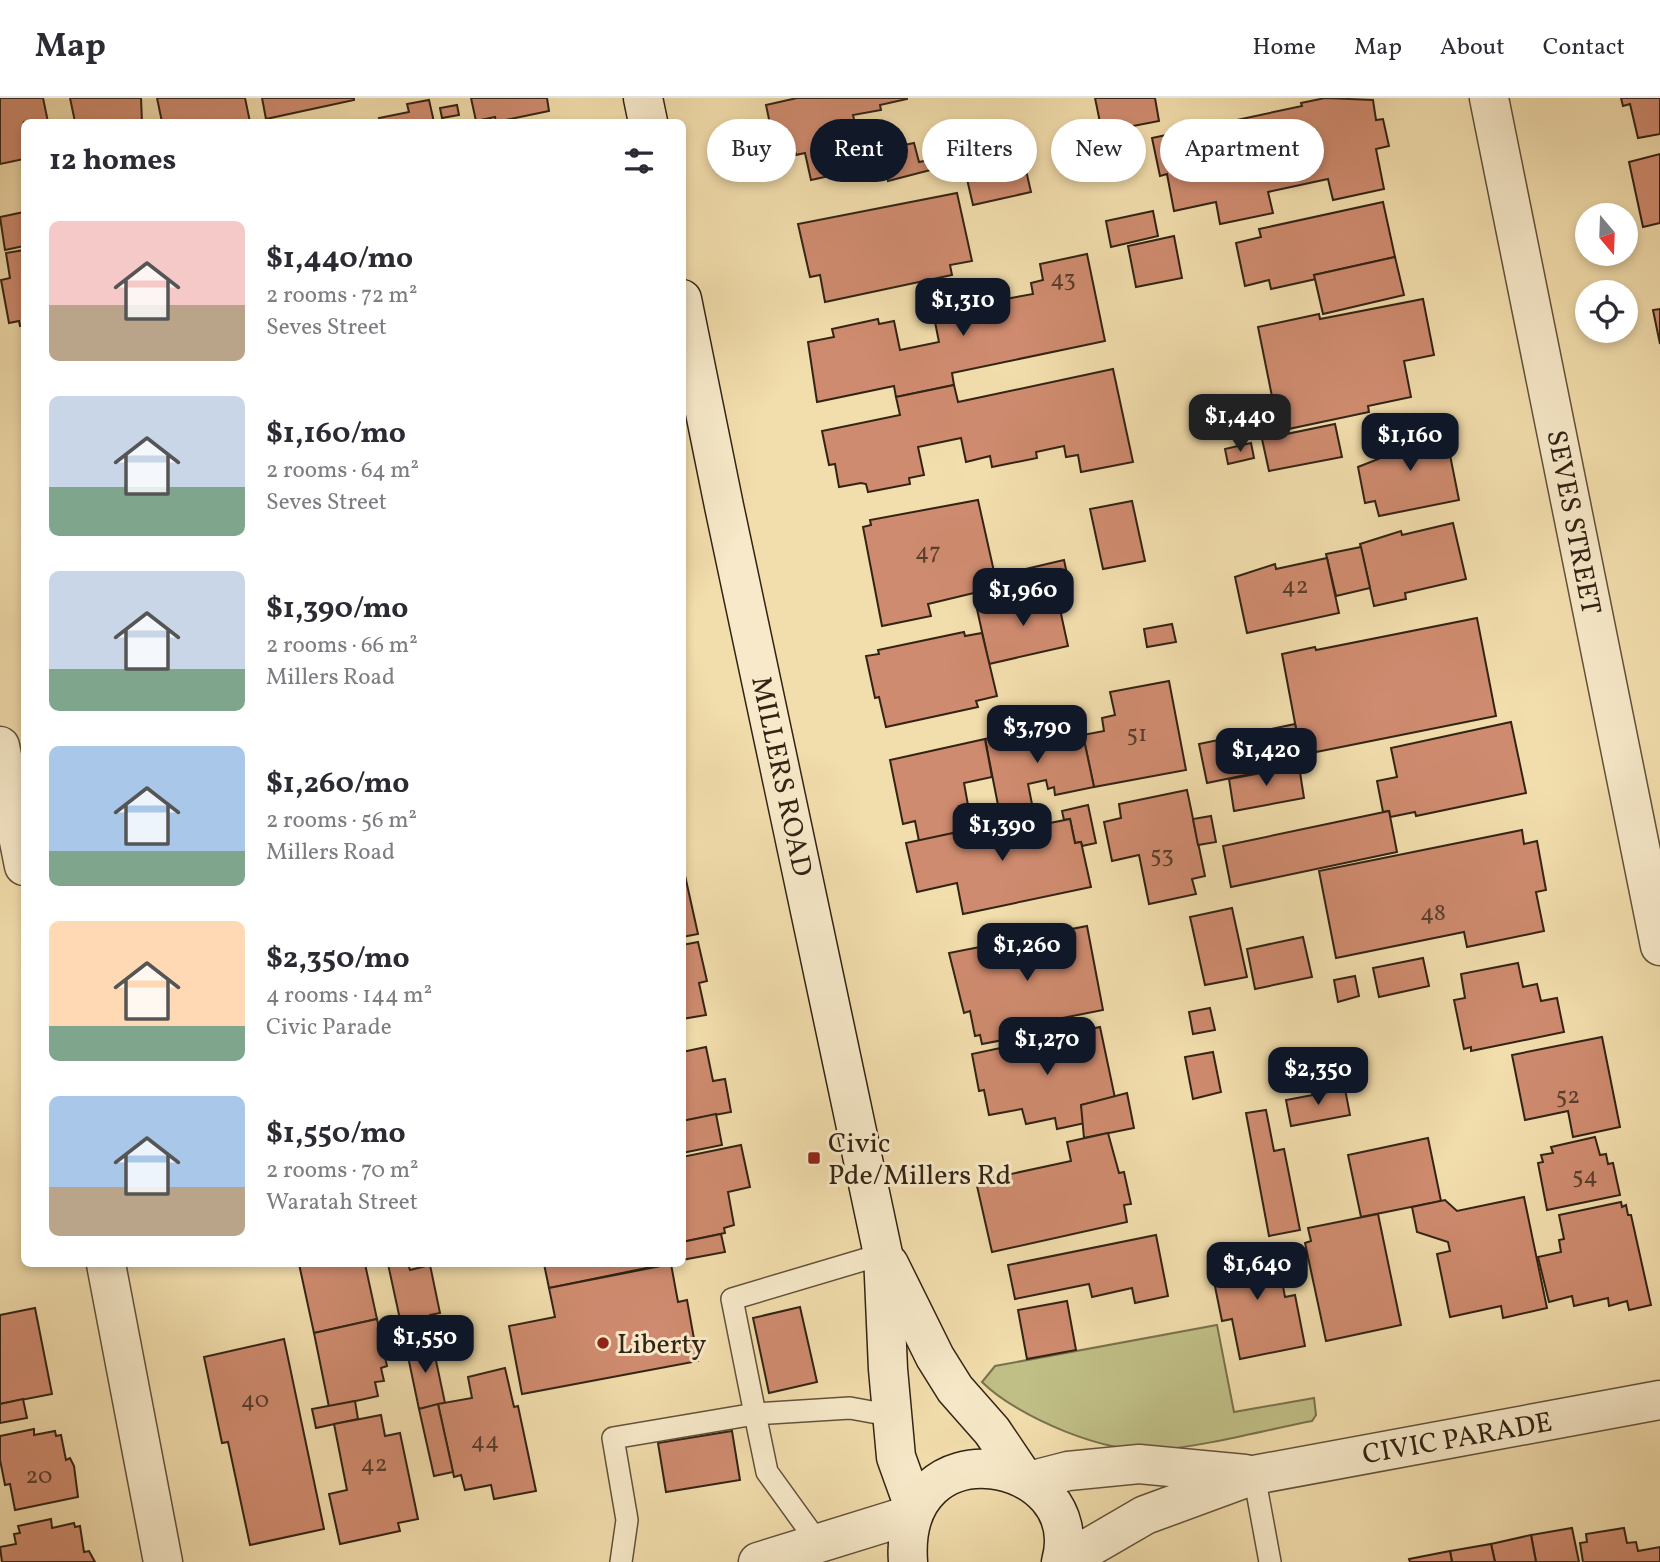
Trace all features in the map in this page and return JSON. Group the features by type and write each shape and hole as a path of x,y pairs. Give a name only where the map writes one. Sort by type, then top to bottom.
{"street":[{"path":"643,98 647,119"},
{"name":"SEVES STREET","path":"1489,98 1660,946"},
{"name":"MILLERS ROAD","path":"686,319 726,520 883,1254 888,1369 897,1457 914,1512"},
{"path":"0,746 21,851"},
{"name":"MILLERS ROAD","path":"883,1254 935,1357 955,1389 992,1431 1026,1479 1045,1495 1056,1514 1063,1534 1061,1562"},
{"path":"107,1267 163,1562"},
{"name":"CIVIC PARADE","path":"1072,1562 1083,1551 1145,1515 1254,1475 1660,1400"},
{"name":"CIVIC PARADE","path":"1026,1479 1068,1471 1139,1464 1254,1475"},
{"path":"908,1562 906,1538 914,1512 930,1489 951,1475 974,1468 999,1468 1026,1479"},
{"path":"758,1562 914,1512"}],"lane":[{"path":"819,1544 767,1472 732,1298 883,1254"},
{"path":"621,1562 627,1520 613,1438 755,1414 850,1408 894,1416"},
{"path":"1254,1475 1270,1562"}],"shaded area":[{"path":"1217,1325 1234,1412 1314,1398 1316,1415 1312,1421 1197,1445 1138,1450 1115,1447 1065,1431 1017,1408 982,1382 995,1366"}],"building":[{"path":"0,98 43,98 47,119 21,119 21,160 0,164"},
{"path":"70,98 141,98 142,119 74,119"},
{"path":"157,98 245,98 249,119 161,119"},
{"path":"262,98 354,98 354,100 266,119"},
{"path":"471,98 547,98 549,111 510,119 476,119"},
{"path":"797,98 907,98 880,105 881,110 853,115 854,119 810,119 810,176 805,153 796,155 796,119 769,119 766,105"},
{"path":"1095,98 1155,98 1159,121 1146,124 1146,119 1099,119"},
{"path":"1325,98 1373,100 1376,120 1383,119 1389,146 1376,149 1384,189 1333,200 1328,179 1324,180 1324,119 1241,119 1302,106 1301,103"},
{"path":"1621,98 1660,98 1660,134 1638,138 1630,104 1623,106"},
{"path":"429,100 433,119 379,119 409,112 407,104"},
{"path":"457,105 459,115 442,118 440,108"},
{"path":"1160,136 1160,176 1152,138"},
{"path":"914,143 919,162 922,161 922,172 908,176 908,144"},
{"path":"1660,154 1660,223 1643,227 1629,162"},
{"path":"968,182 1029,182 1031,192 973,205"},
{"path":"1169,182 1314,182 1268,192 1273,213 1220,224 1216,202 1174,211"},
{"path":"957,193 972,261 950,265 952,275 825,302 820,275 810,277 798,224"},
{"path":"1383,202 1395,257 1314,275 1316,279 1271,289 1269,280 1245,286 1236,243 1261,237 1259,229"},
{"path":"1153,211 1158,236 1111,247 1106,221"},
{"path":"21,213 21,247 5,250 0,217"},
{"path":"1174,236 1182,278 1136,287 1128,246"},
{"path":"21,250 20,326 19,321 9,323 1,280 10,278 6,253"},
{"path":"1087,254 1105,341 952,373 954,385 896,397 894,386 817,402 808,342 834,337 832,329 878,319 879,324 894,321 900,350 939,342 934,317 961,311 959,304 1004,295 1005,299 1033,294 1031,283 1043,280 1040,264"},
{"path":"1395,257 1404,295 1323,314 1314,275"},
{"path":"1423,299 1434,355 1404,361 1411,397 1368,406 1369,412 1279,431 1258,327 1319,314 1320,319"},
{"path":"1660,309 1660,344 1653,310"},
{"path":"1113,369 1133,462 1081,472 1078,455 1066,457 1064,446 1036,452 1037,458 992,467 990,456 966,462 961,438 918,447 924,475 909,478 910,484 868,492 866,484 861,483 839,487 835,464 829,465 822,431 900,415 896,397 954,385 958,402"},
{"path":"1335,424 1342,457 1269,471 1262,439"},
{"path":"1431,429 1432,433 1445,430 1459,500 1379,516 1375,501 1365,503 1358,467 1381,458 1377,440"},
{"path":"1251,443 1254,458 1228,464 1225,449"},
{"path":"978,500 995,576 975,581 978,592 928,604 931,616 882,626 863,527 871,525 870,520"},
{"path":"1132,501 1145,561 1103,569 1090,509"},
{"path":"1453,523 1466,579 1405,593 1406,599 1374,606 1360,544 1401,531 1402,535"},
{"path":"1361,547 1370,588 1336,596 1326,554"},
{"path":"1327,558 1339,613 1247,633 1235,577 1275,564 1276,569"},
{"path":"1064,560 1070,588 977,609 975,581"},
{"path":"1056,591 1068,646 989,664 977,609"},
{"path":"1477,618 1496,716 1301,755 1282,654 1315,647 1316,650"},
{"path":"1172,624 1176,642 1147,647 1144,629"},
{"path":"964,632 965,636 982,633 997,696 976,701 978,707 886,727 879,697 875,698 866,656 879,654 878,650"},
{"path":"1169,681 1186,770 1094,787 1083,735 1104,731 1102,718 1115,715 1110,692"},
{"path":"1511,722 1526,793 1416,816 1415,812 1390,817 1389,811 1383,812 1377,781 1397,777 1391,748"},
{"path":"1295,724 1303,763 1207,783 1199,744"},
{"path":"1026,730 1027,735 1047,731 1048,738 1072,733 1073,737 1083,735 1094,787 1055,795 1054,787 1048,789 1046,780 1028,784 1032,804 999,810 985,739"},
{"path":"985,739 992,777 964,783 968,805 959,806 964,831 919,841 915,821 903,824 890,760"},
{"path":"1299,766 1304,798 1234,811 1229,779"},
{"path":"1187,790 1205,876 1192,879 1196,894 1149,904 1139,855 1112,861 1104,822 1121,818 1119,804"},
{"path":"1088,805 1096,843 1082,846 1081,842 1075,843 1070,819 1064,820 1062,811"},
{"path":"1389,811 1397,852 1231,887 1223,846"},
{"path":"1211,816 1216,842 1198,845 1193,819"},
{"path":"1028,817 1030,827 1070,819 1075,843 1081,842 1091,887 963,914 957,883 917,892 906,843"},
{"path":"1522,830 1524,844 1537,841 1546,890 1536,892 1544,931 1467,947 1464,932 1336,958 1319,871"},
{"path":"686,880 698,934 686,936"},
{"path":"1232,908 1247,977 1205,985 1190,917"},
{"path":"1087,926 1103,1010 1022,1026 1024,1036 982,1044 980,1035 975,1036 970,1011 964,1013 949,953"},
{"path":"1303,937 1312,977 1255,989 1247,949"},
{"path":"698,942 707,981 699,983 706,1015 686,1018 686,944"},
{"path":"1423,958 1429,986 1379,997 1373,968"},
{"path":"1518,963 1523,987 1537,984 1541,1001 1557,998 1564,1032 1471,1051 1471,1047 1464,1049 1454,1000 1465,998 1461,974"},
{"path":"1355,976 1359,996 1338,1002 1334,980"},
{"path":"1210,1008 1215,1030 1193,1034 1189,1012"},
{"path":"1100,1027 1115,1098 1081,1105 1085,1123 1057,1129 1055,1118 1026,1124 1022,1109 989,1115 984,1090 979,1091 972,1054"},
{"path":"1602,1037 1620,1127 1573,1137 1568,1111 1525,1120 1512,1055"},
{"path":"706,1047 713,1081 725,1079 731,1112 686,1120 686,1051"},
{"path":"1213,1052 1221,1092 1193,1099 1185,1057"},
{"path":"1345,1089 1350,1115 1291,1126 1286,1100"},
{"path":"1127,1093 1134,1128 1084,1138 1081,1105"},
{"path":"1266,1110 1274,1151 1284,1149 1300,1230 1269,1236 1246,1113"},
{"path":"716,1114 722,1145 686,1152 686,1120"},
{"path":"1108,1133 1119,1173 1124,1172 1131,1204 1124,1205 1127,1222 992,1252 977,1186 984,1184 983,1180 1071,1161 1067,1142"},
{"path":"1595,1137 1600,1155 1606,1154 1608,1164 1613,1163 1620,1195 1547,1210 1538,1163 1543,1162 1541,1155 1553,1153 1551,1147"},
{"path":"1428,1138 1441,1201 1361,1217 1348,1155"},
{"path":"741,1145 750,1187 728,1192 734,1225 724,1228 725,1233 686,1241 686,1156"},
{"path":"1524,1197 1547,1308 1503,1318 1501,1306 1450,1317 1437,1254 1450,1251 1448,1242 1417,1232 1412,1207 1445,1200 1457,1211"},
{"path":"1621,1202 1622,1207 1626,1205 1628,1215 1631,1215 1651,1305 1629,1310 1627,1301 1609,1306 1608,1298 1574,1306 1572,1296 1549,1302 1538,1257 1561,1252 1559,1240 1564,1239 1559,1215"},
{"path":"1378,1214 1401,1325 1326,1341 1305,1243 1311,1241 1308,1228"},
{"path":"721,1234 725,1252 686,1259 686,1241"},
{"path":"1156,1235 1168,1296 1135,1303 1132,1288 1092,1297 1089,1284 1015,1299 1008,1265"},
{"path":"1275,1244 1285,1297 1295,1295 1305,1346 1240,1359 1232,1319 1222,1321 1209,1257"},
{"path":"300,1267 366,1267 377,1319 314,1333"},
{"path":"389,1267 409,1267 410,1270 430,1267 440,1313 430,1315 435,1341 406,1347"},
{"path":"545,1267 651,1267 549,1288"},
{"name":"Liberty","path":"656,1267 672,1267 678,1302 687,1300 698,1361 522,1394 509,1326 555,1317 549,1288"},
{"path":"1067,1301 1076,1350 1027,1359 1018,1310"},
{"path":"800,1307 817,1382 769,1393 753,1318"},
{"path":"35,1308 52,1394 0,1404 0,1315"},
{"path":"377,1319 387,1366 381,1368 384,1381 375,1382 378,1396 329,1407 314,1333"},
{"path":"284,1339 324,1529 250,1545 228,1442 222,1443 204,1357"},
{"path":"432,1342 445,1403 419,1409 406,1347"},
{"path":"505,1368 514,1407 518,1406 536,1491 494,1499 491,1485 465,1490 461,1475 454,1477 438,1404 472,1398 468,1377"},
{"path":"23,1399 27,1418 0,1423 0,1404"},
{"path":"355,1401 358,1419 316,1428 312,1409"},
{"path":"438,1404 453,1472 434,1476 419,1409"},
{"path":"381,1415 385,1436 400,1433 418,1519 398,1523 400,1531 340,1544 329,1494 347,1490 334,1424"},
{"path":"34,1429 34,1435 55,1431 56,1436 61,1435 66,1460 70,1458 74,1466 78,1497 15,1510 10,1484 5,1485 0,1460 0,1436"},
{"path":"732,1431 740,1480 666,1492 658,1443"},
{"path":"51,1519 52,1528 74,1523 75,1527 80,1526 84,1552 89,1551 95,1562 2,1562 0,1547 16,1544 14,1534 20,1533 18,1526"},
{"path":"1572,1528 1579,1562 1536,1562 1531,1535"},
{"path":"1624,1528 1627,1543 1636,1542 1638,1551 1660,1547 1660,1562 1583,1562 1580,1543 1587,1542 1586,1534"},
{"path":"1531,1535 1536,1562 1495,1562 1491,1544"},
{"path":"1491,1544 1495,1562 1452,1562 1450,1551"},
{"path":"1450,1551 1452,1562 1410,1562 1409,1559"}],"place":[{"name":"Civic Pde/Millers Rd","path":"814,1158"},
{"name":"Liberty","path":"603,1343"}]}
